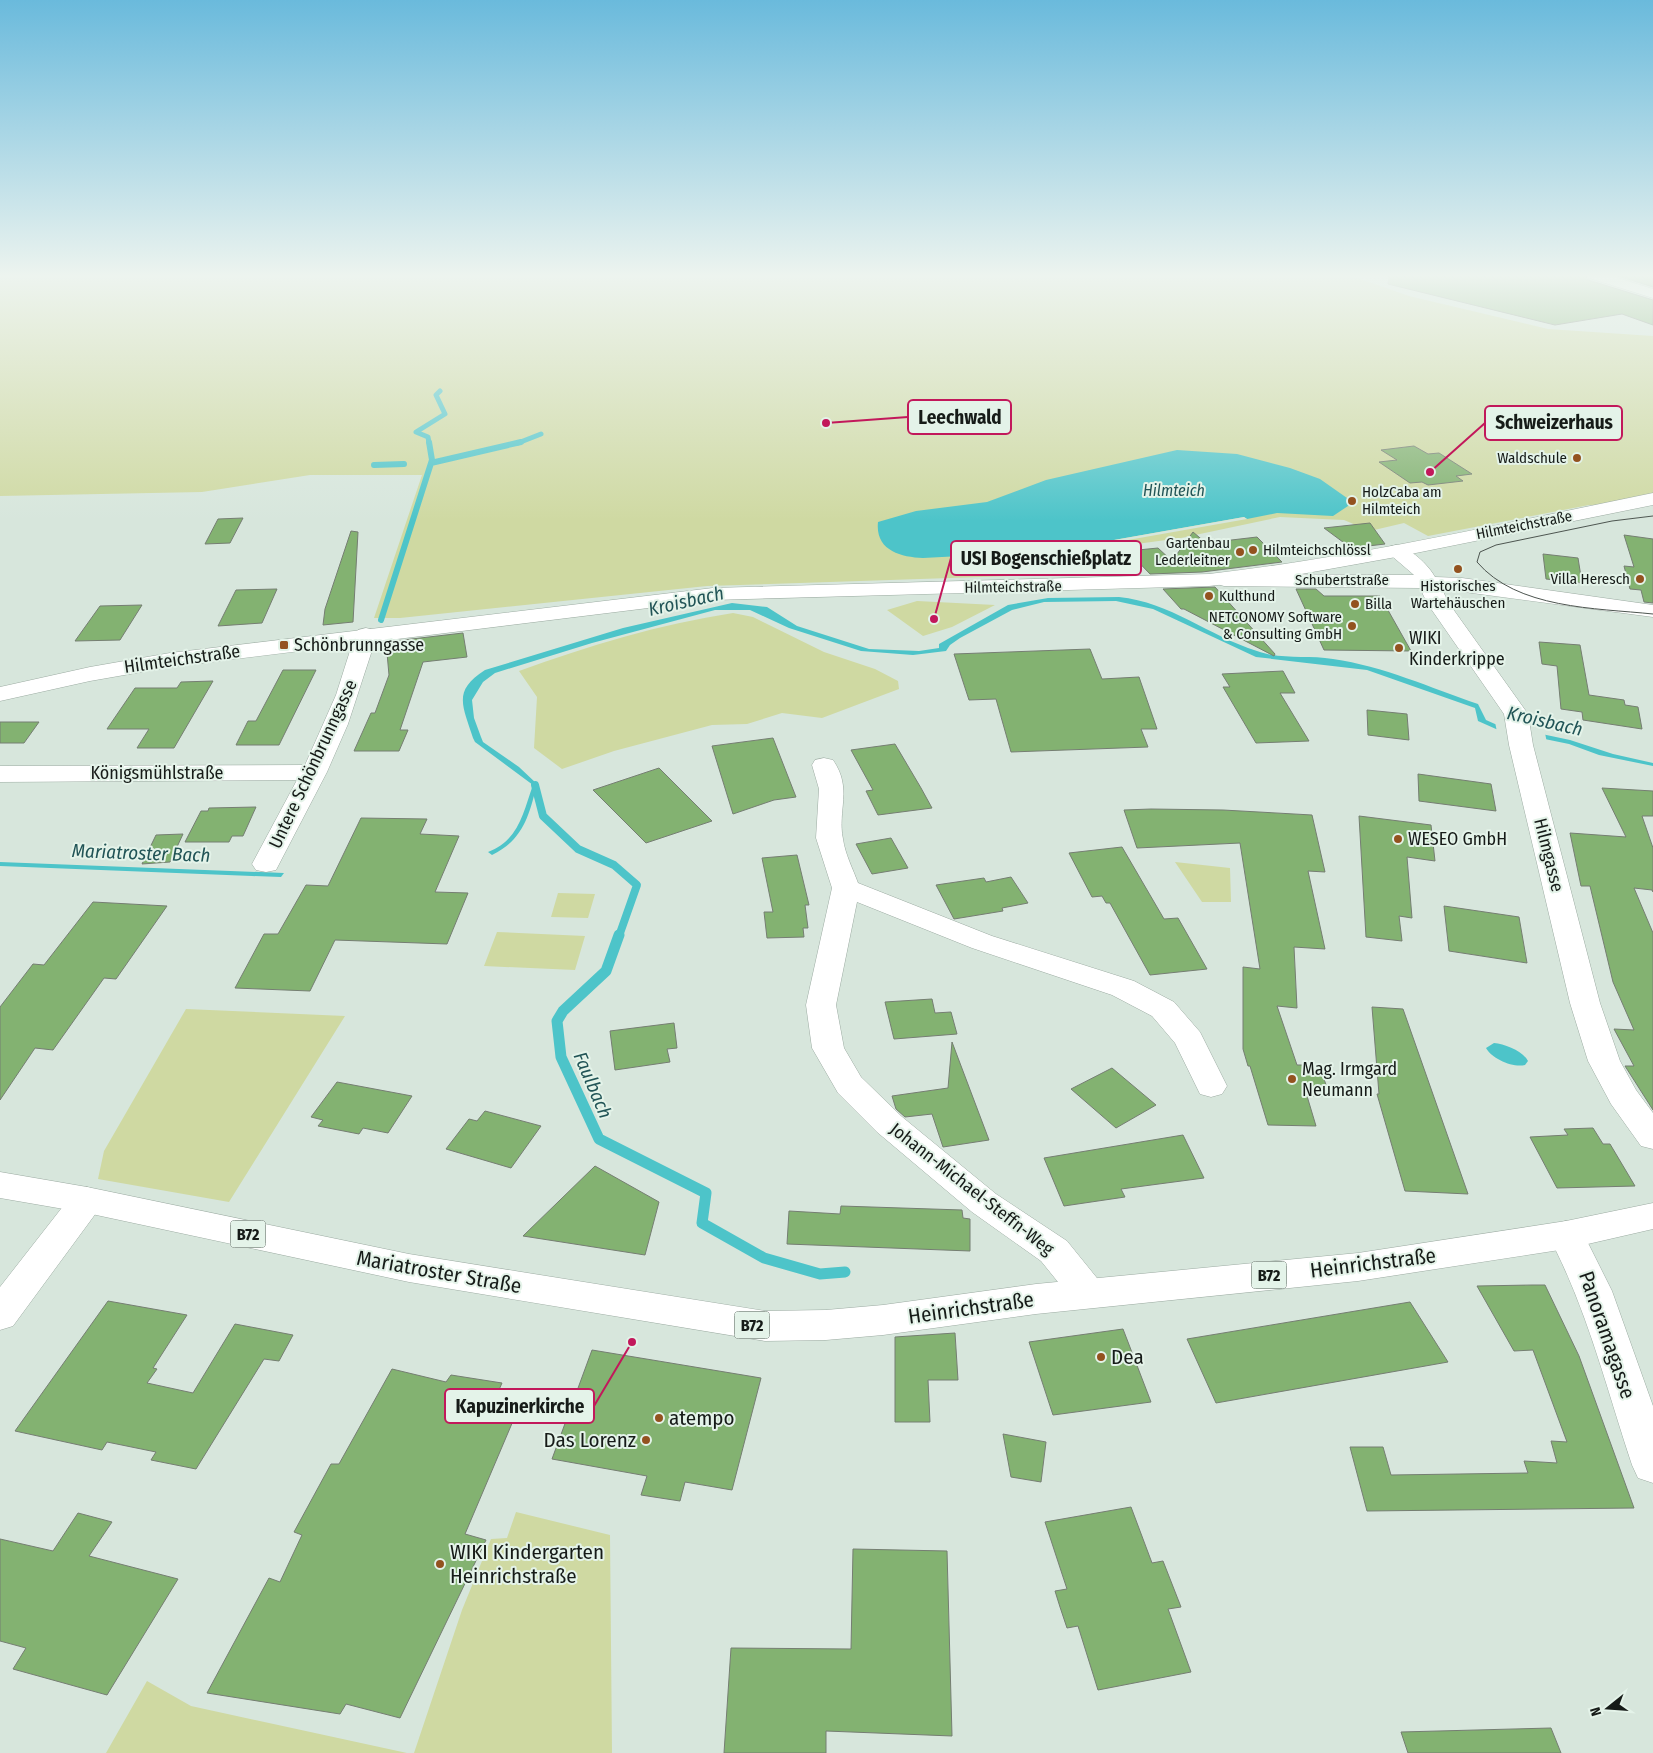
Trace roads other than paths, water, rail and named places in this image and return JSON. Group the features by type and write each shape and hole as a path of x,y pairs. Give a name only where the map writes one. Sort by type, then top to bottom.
{"street":[{"name":"Hilmteichstraße","path":"0,694 170,660 591,608 738,592 1124,584 1209,580 1280,572 1373,556 1649,502"},
{"path":"1396,551 1424,573 1427,582"},
{"path":"1373,556 1381,570 1400,581"},
{"name":"Schubertstraße","path":"1209,580 1400,581 1462,584 1653,611"},
{"name":"Hilmgasse","path":"1427,582 1438,603 1516,714 1584,1003 1604,1061 1623,1096 1653,1137"},
{"name":"Untere Schönbrunngasse","path":"266,864 314,772 358,667 366,635"},
{"path":"824,765 832,789 828,838 846,888 982,942 1055,964 1123,988 1163,1009 1189,1039 1211,1086"},
{"name":"Königsmühlstraße","path":"0,774 314,772"},
{"name":"Johann-Michael-Steffn-Weg","path":"846,888 821,1005 828,1048 849,1085 889,1124 984,1203 1054,1251 1088,1293"},
{"name":"Mariatroster Straße","path":"0,1185 87,1200 409,1268 734,1322 788,1326 883,1320"},
{"path":"0,1315 87,1200"},
{"name":"Heinrichstraße","path":"883,1320 1088,1293 1358,1267 1566,1236 1653,1216"},
{"name":"Panoramagasse","path":"1566,1236 1585,1267 1606,1316 1639,1426 1653,1465"}],"water":[{"name":"Hilmteich","path":"1177,450 1237,454 1290,468 1320,479 1347,498 1351,504 1333,516 1277,513 1247,519 1244,517 1114,540 1098,548 1078,550 923,558 898,554 891,550 885,545 878,532 878,522 916,511 987,502 1046,480"},
{"path":"1119,597 1155,605 1239,645 1266,654 1333,659 1370,667 1407,678 1478,704 1486,720 1495,724 1570,740 1613,754 1653,763 1653,766 1599,755 1569,744 1496,729 1478,721 1475,708 1367,670 1256,657 1153,609 1116,601 1044,602 1012,610 960,638 950,645 946,651 913,655 861,651 789,628 750,610 715,610 592,643 495,673 483,682 472,700 474,718 483,742 519,767 537,784 527,817 518,834 503,849 492,855 488,852 498,847 513,833 523,815 533,785 475,742 473,738 464,708 464,692 468,685 485,670 623,628 732,603 767,607 797,626 869,649 919,651 939,648 939,644 1008,605 1048,598"},
{"name":"Mariatroster Bach","path":"0,862 284,873 281,877 252,876 0,866"},
{"path":"1494,1043 1513,1049 1526,1057 1528,1061 1525,1065 1520,1066 1498,1059 1486,1048"}],"waterway":[{"path":"429,443 428,437 416,432 445,414 436,395 440,391"},
{"path":"520,442 541,434"},
{"path":"429,442 431,463"},
{"path":"431,463 520,442"},
{"path":"381,620 431,463"},
{"path":"374,465 404,464"},
{"name":"Faulbach","path":"535,785 543,816 578,849 614,865 637,885 619,936"},
{"name":"Faulbach","path":"619,935 606,971 563,1011 557,1021 561,1057 599,1139 706,1193 702,1223 764,1258 820,1274 845,1272"}],"tram line":[{"path":"1653,516 1612,521 1496,545 1480,552 1477,562 1494,577 1513,589 1535,598 1582,607 1653,614"}],"place":[{"name":"Leechwald","path":"826,423"},
{"name":"Waldschule","path":"1577,458"},
{"name":"Schweizerhaus","path":"1430,472"},
{"name":"HolzCaba am Hilmteich","path":"1352,501"},
{"name":"Hilmteichschlössl","path":"1253,550"},
{"name":"Gartenbau Lederleitner","path":"1240,552"},
{"name":"Historisches Wartehäuschen","path":"1458,569"},
{"name":"Villa Heresch","path":"1640,579"},
{"name":"Kulthund","path":"1209,596"},
{"name":"Billa","path":"1355,604"},
{"name":"USI Bogenschießplatz","path":"934,619"},
{"name":"NETCONOMY Software & Consulting GmbH","path":"1352,626"},
{"name":"Schönbrunngasse","path":"284,645"},
{"name":"WIKI Kinderkrippe","path":"1399,648"},
{"name":"WESEO GmbH","path":"1398,839"},
{"name":"Mag. Irmgard Neumann","path":"1292,1079"},
{"name":"Kapuzinerkirche","path":"632,1342"},
{"name":"Dea","path":"1101,1357"},
{"name":"atempo","path":"659,1418"},
{"name":"Das Lorenz","path":"646,1440"},
{"name":"WIKI Kindergarten Heinrichstraße","path":"440,1564"}],"water label":[{"name":"Kroisbach","path":"686,601"},
{"name":"Kroisbach","path":"1545,721"}]}
